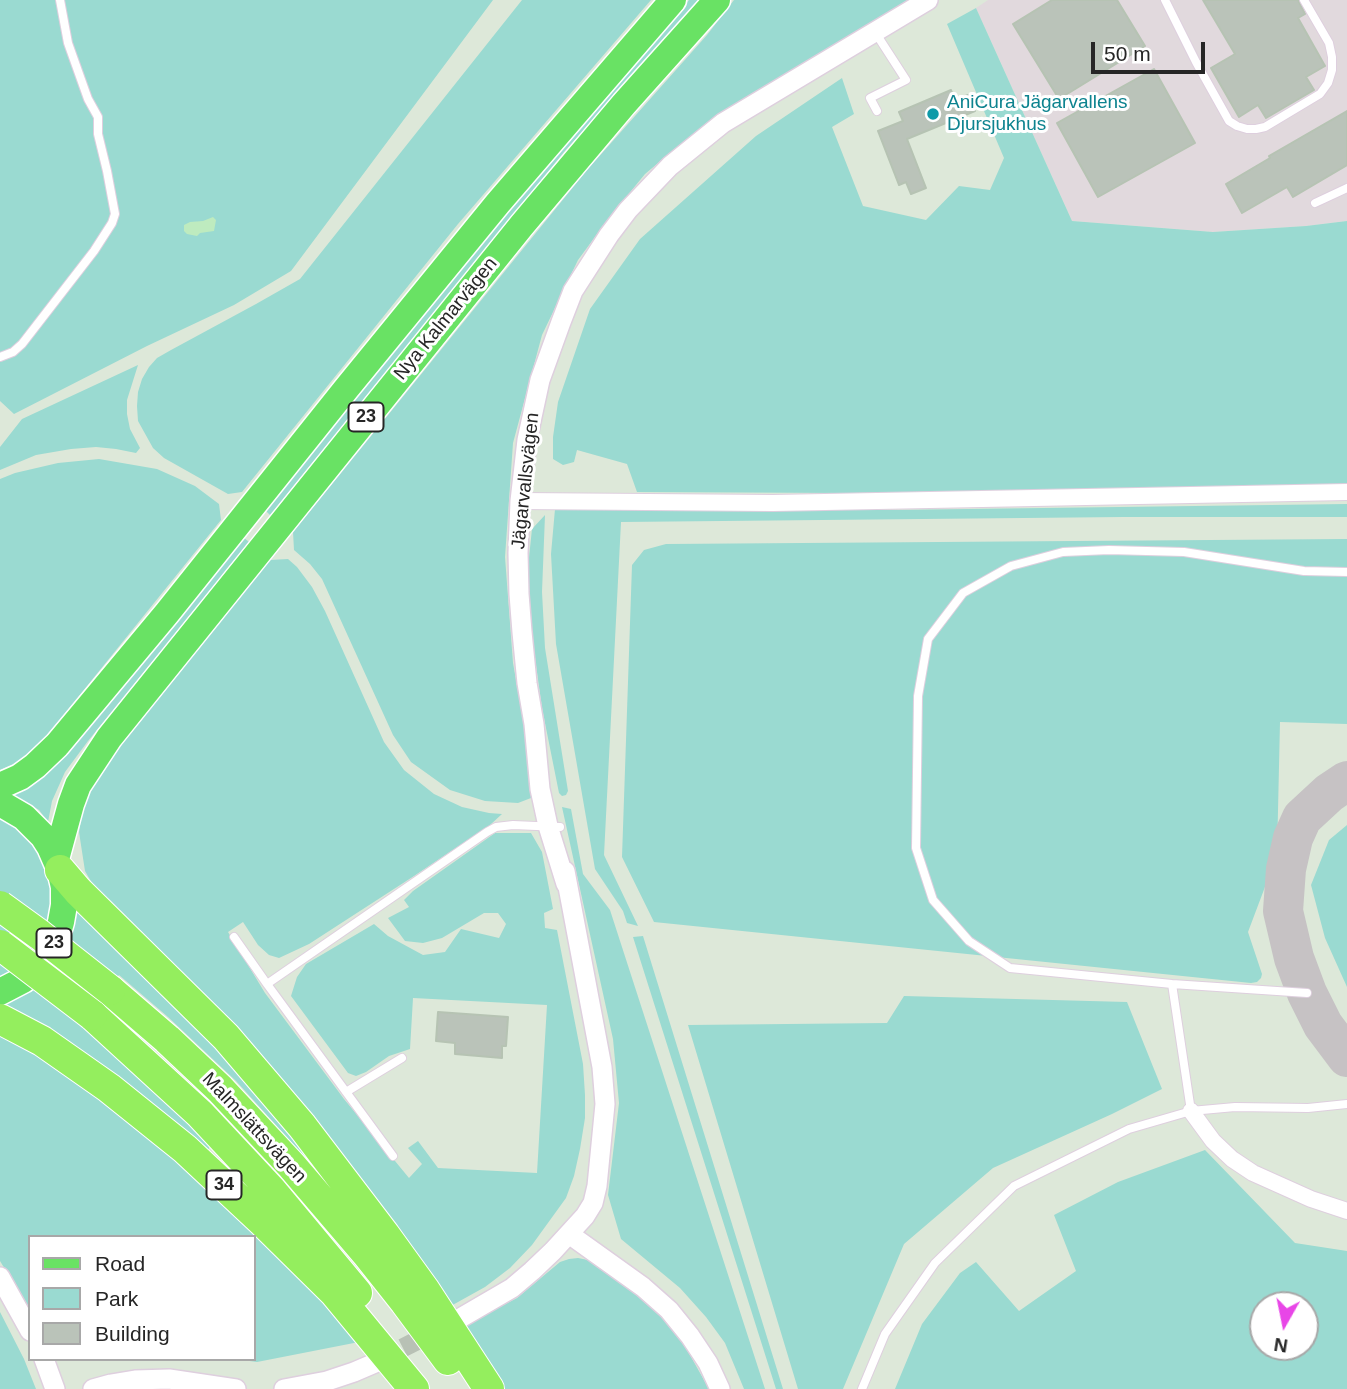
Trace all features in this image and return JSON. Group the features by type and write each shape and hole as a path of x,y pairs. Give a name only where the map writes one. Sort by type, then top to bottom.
{"highway":[{"path":"58,865 78,891 226,1037 302,1126 424,1289 489,1389"},
{"name":"Malmslättsvägen","path":"0,906 110,990 220,1089 291,1165 368,1254 468,1389"},
{"name":"Malmslättsvägen","path":"0,945 92,1015 200,1114 272,1191 345,1277 430,1389"},
{"name":"34","path":"0,1019 42,1041 109,1088 185,1149 334,1293 414,1389"}],"main road":[{"name":"Nya Kalmarvägen","path":"0,786 20,777 57,746 498,203 673,0"},
{"name":"Nya Kalmarvägen","path":"58,865 71,804 78,785 108,738 514,236 624,104 717,0"},
{"name":"Nya Kalmarvägen","path":"0,803 34,825 50,847 64,887 61,922 56,939 47,954 23,980 0,992"}],"street":[{"name":"Jägarvallsvägen","path":"457,1320 512,1288 553,1251 585,1216 593,1203 597,1186 605,1104 602,1067 554,827 556,804 534,724 527,682 519,594 520,501 529,430 549,351 573,291 609,235 649,186 690,148 723,123 928,0"},
{"path":"520,501 773,503 1347,492"},
{"path":"1191,1111 1213,1141 1232,1159 1253,1173 1311,1199 1347,1211"},
{"path":"569,1234 634,1280 669,1310 690,1335 708,1363 720,1389"},
{"path":"0,1277 28,1327"},
{"path":"45,1361 55,1389"},
{"path":"284,1389 327,1381 375,1363"},
{"path":"93,1389 135,1380 169,1379 236,1389"}],"lane":[{"path":"0,357 13,352 22,344 94,251 115,214 98,134 97,117 68,43 60,0"},
{"path":"1165,0 1195,62 1229,121 1247,129 1256,129 1265,127 1320,94 1328,83 1332,70 1329,43 1304,0"},
{"path":"875,32 906,80 870,98 877,111"},
{"path":"1315,203 1347,188"},
{"path":"1307,993 1172,984 1010,968 969,941 933,900 916,848 918,696 928,639 963,593 1011,566 1063,552 1109,550 1184,552 1304,571 1347,572"},
{"path":"267,984 496,827 554,827"},
{"path":"234,936 393,1156"},
{"path":"1172,984 1191,1111"},
{"path":"346,1092 402,1058"},
{"path":"862,1389 886,1334 935,1263 1014,1186 1129,1129 1191,1111 1235,1107 1308,1108 1347,1104"}],"shaded area":[{"path":"988,0 1347,0 1347,221 1213,232 1072,221 976,8"}],"green space":[{"path":"0,0 493,0 291,271 234,305 14,414 0,401"},
{"path":"522,0 651,0 458,224 242,492 228,494 164,458 153,448 138,421 138,392 149,367 157,358 300,279"},
{"path":"689,0 700,0 564,152 270,515 265,510 562,146"},
{"path":"734,0 910,0 723,112 682,143 645,174 578,260 542,335 513,443 505,557 513,663 535,787 531,798 518,803 485,801 450,790 411,762 393,735 322,579 294,550 293,532 587,170 707,35"},
{"path":"976,8 1072,221 1213,232 1347,221 1347,487 849,493 637,492 627,464 577,450 574,462 563,465 553,459 558,402 590,309 640,239 756,136 842,78 854,114 832,127 863,206 926,220 959,186 990,190 1004,158 947,24"},
{"path":"138,365 127,400 130,429 140,448 136,453 96,447 71,449 36,455 0,470 0,447 22,419"},
{"path":"99,459 157,469 195,486 219,504 221,520 37,748 21,761 0,770 0,479 58,463"},
{"path":"1347,504 1347,517 621,522 604,855 638,926 627,923 623,911 595,869 556,644 551,554 555,509 892,510"},
{"path":"545,515 542,592 545,648 568,791 562,796 559,793 542,708 531,629 528,567 532,529"},
{"path":"243,537 249,542 65,772 52,801 48,822 39,810 12,794 28,786 56,765"},
{"path":"1347,539 1347,724 1280,722 1277,855 1248,932 1262,974 1257,982 654,922 622,857 632,565 644,550 666,544"},
{"path":"288,559 312,587 384,742 404,770 434,794 462,807 502,814 490,825 309,944 279,958 269,955 258,945 243,922 228,932 265,993 344,1099 409,1178 422,1164 408,1148 418,1141 438,1168 537,1173 547,1005 413,998 410,1049 389,1056 356,1076 348,1073 291,996 297,977 306,964 374,924 388,936 423,955 445,952 461,929 499,938 506,924 498,913 484,913 442,938 423,943 405,941 388,918 409,907 404,900 413,891 495,833 531,833 542,852 553,909 544,913 545,928 557,930 583,1064 585,1118 580,1149 566,1198 532,1245 510,1268 485,1287 449,1307 425,1268 355,1170 264,1058 100,897 85,871 79,832 84,799 122,744 270,560"},
{"path":"562,807 571,809 583,874 610,910 765,1389 744,1389 725,1343 706,1317 680,1288 621,1239 608,1195 619,1103 613,1039"},
{"path":"0,817 18,828 35,847 47,869 51,895 49,920 39,944 23,964 0,979"},
{"path":"1347,825 1347,987 1325,938 1311,885 1329,840"},
{"path":"77,906 206,1029 360,1218 236,1081 119,975 82,1026 161,1097 210,1146 207,1153 0,1006 15,999 58,962 71,935"},
{"path":"643,936 783,1389 776,1389 633,937"},
{"path":"904,996 1127,1002 1162,1089 993,1168 904,1244 843,1389 798,1389 688,1025 887,1023"},
{"path":"0,1031 56,1063 147,1134 310,1284 359,1342 257,1362 250,1361 256,1361 256,1235 28,1235 28,1307 0,1261"},
{"path":"1205,1150 1295,1243 1347,1251 1347,1389 895,1389 922,1324 960,1273 976,1262 1019,1311 1076,1271 1054,1215 1118,1182"},
{"path":"578,1258 588,1260 630,1286 676,1330 709,1389 503,1389 462,1326 517,1298 560,1262"},
{"path":"0,1312 24,1359 36,1389 0,1389"}],"sand":[{"path":"213,217 216,220 214,231 197,236 184,231 184,225 190,222"}],"building":[{"path":"1052,0 1117,0 1145,46 1059,99 1013,24"},
{"path":"1203,0 1298,0 1305,14 1298,18 1325,66 1306,77 1314,90 1266,118 1258,105 1239,117 1211,68 1235,54"},
{"path":"1154,69 1195,143 1098,197 1057,123"},
{"path":"951,90 955,100 968,95 975,111 907,139 926,188 911,194 906,182 899,185 878,131 903,121 899,112"},
{"path":"1347,111 1347,165 1293,197 1287,187 1242,213 1226,184"},
{"path":"438,1012 508,1017 506,1046 502,1046 502,1058 455,1054 455,1043 436,1041"}],"taxiway":[{"path":"1347,781 1329,793 1302,818 1293,838 1286,869 1283,911 1294,958 1307,993 1323,1025 1347,1057"}],"tunnel":[{"path":"377,1361 438,1330"}],"place":[{"name":"AniCura Jägarvallens Djursjukhus","path":"933,114"}]}
